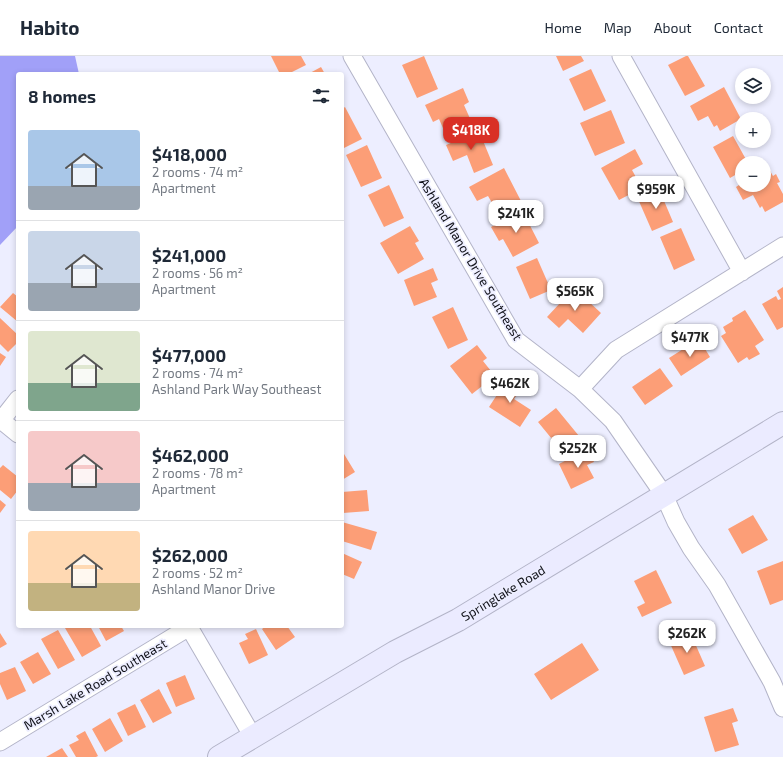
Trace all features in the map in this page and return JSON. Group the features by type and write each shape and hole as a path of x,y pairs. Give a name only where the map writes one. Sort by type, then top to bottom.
{"street":[{"name":"Ashland Manor Drive Southeast","path":"352,56 516,340 580,389 613,421 664,495 691,548 717,585 772,682 783,708"},
{"path":"620,56 742,272"},
{"path":"580,389 616,350 783,246"},
{"path":"16,402 1,421 16,432"},
{"name":"Springlake Road","path":"219,757 395,652 458,620 783,423"},
{"name":"Marsh Lake Road Southeast","path":"1,740 187,628"},
{"path":"191,628 253,737"}],"shaded area":[{"path":"0,56 75,56 79,72 16,72 16,228 0,245"}],"building":[{"path":"271,56 301,56 306,65 292,72 279,72"},
{"path":"424,56 438,89 417,98 402,65"},
{"path":"556,56 581,56 584,61 563,71"},
{"path":"688,56 705,86 685,96 668,65"},
{"path":"321,67 324,72 312,72"},
{"path":"591,69 606,101 584,111 569,79"},
{"path":"724,87 737,112 735,112 735,122 720,131 717,125 714,127 708,116 698,121 690,106"},
{"path":"463,88 469,102 464,105 472,123 446,135 439,119 433,122 425,105"},
{"path":"345,107 362,139 344,148"},
{"path":"611,110 625,143 595,156 580,123"},
{"path":"479,131 493,165 474,173 467,155 453,161 446,145"},
{"path":"733,136 735,140 735,148 740,148 744,156 735,156 735,175 730,178 713,147"},
{"path":"367,145 382,178 361,187 346,155"},
{"path":"635,149 643,164 632,170 642,188 619,200 601,168"},
{"path":"504,168 521,201 498,213 488,196 477,201 469,187"},
{"path":"771,172 773,176 776,174 780,182 777,183 783,194 783,202 765,212 762,206 760,208 753,195 743,200 739,192 771,192"},
{"path":"389,185 404,218 384,227 368,195"},
{"path":"659,189 673,222 652,231 638,199"},
{"path":"522,210 539,243 513,257 503,239 499,241 491,227"},
{"path":"410,226 419,241 415,243 424,259 398,274 380,243"},
{"path":"681,228 695,260 674,270 660,237"},
{"path":"537,258 551,290 530,299 516,267"},
{"path":"433,268 438,280 431,283 437,297 414,306 404,280"},
{"path":"783,287 783,327 777,330 762,304 776,296 778,300 781,299 777,291"},
{"path":"574,288 601,313 583,333 568,319 559,328 547,317"},
{"path":"13,293 16,295 16,320 0,307"},
{"path":"453,307 468,340 448,349 432,317"},
{"path":"745,310 764,340 755,346 760,354 749,360 747,357 738,363 721,336 726,333 723,327 733,321 732,318"},
{"path":"0,318 16,333 16,344 8,352 0,344"},
{"path":"699,339 710,357 681,376 669,358"},
{"path":"477,345 487,358 483,361 495,376 472,394 450,366"},
{"path":"0,353 6,357 0,366"},
{"path":"660,368 673,386 645,405 632,387"},
{"path":"508,378 522,387 514,399 531,410 520,427 489,407"},
{"path":"556,408 579,436 561,450 538,422"},
{"path":"588,449 594,462 587,465 594,478 571,489 559,464"},
{"path":"344,454 355,472 344,479"},
{"path":"3,465 16,475 16,493 11,499 0,490 0,468"},
{"path":"367,490 369,511 344,513 344,492"},
{"path":"0,500 6,505 0,513"},
{"path":"753,515 768,540 742,554 728,529"},
{"path":"344,523 377,532 371,550 344,542"},
{"path":"344,554 362,562 354,579 344,575"},
{"path":"783,561 783,600 770,605 757,571"},
{"path":"656,570 672,603 642,617 637,607 645,603 634,581"},
{"path":"65,628 91,628 101,646 82,657"},
{"path":"99,628 122,628 124,631 106,641"},
{"path":"288,628 295,637 276,650 262,629"},
{"path":"256,629 268,655 249,664 239,643 248,639 245,634"},
{"path":"58,630 75,660 58,669 41,639"},
{"path":"0,633 7,644 0,648"},
{"path":"686,633 690,643 694,641 705,666 684,675 669,641"},
{"path":"582,643 599,670 551,700 534,674"},
{"path":"38,652 51,674 33,684 20,662"},
{"path":"15,667 26,691 7,700 0,684 0,673"},
{"path":"185,675 195,699 176,707 166,683"},
{"path":"159,689 172,713 153,723 140,700"},
{"path":"135,704 146,727 128,736 117,713"},
{"path":"733,708 738,721 732,723 739,745 715,752 704,717"},
{"path":"110,718 123,741 105,752 92,729"},
{"path":"85,731 98,756 96,757 76,757 69,745 79,740 76,736"},
{"path":"62,748 68,757 46,757"}]}
